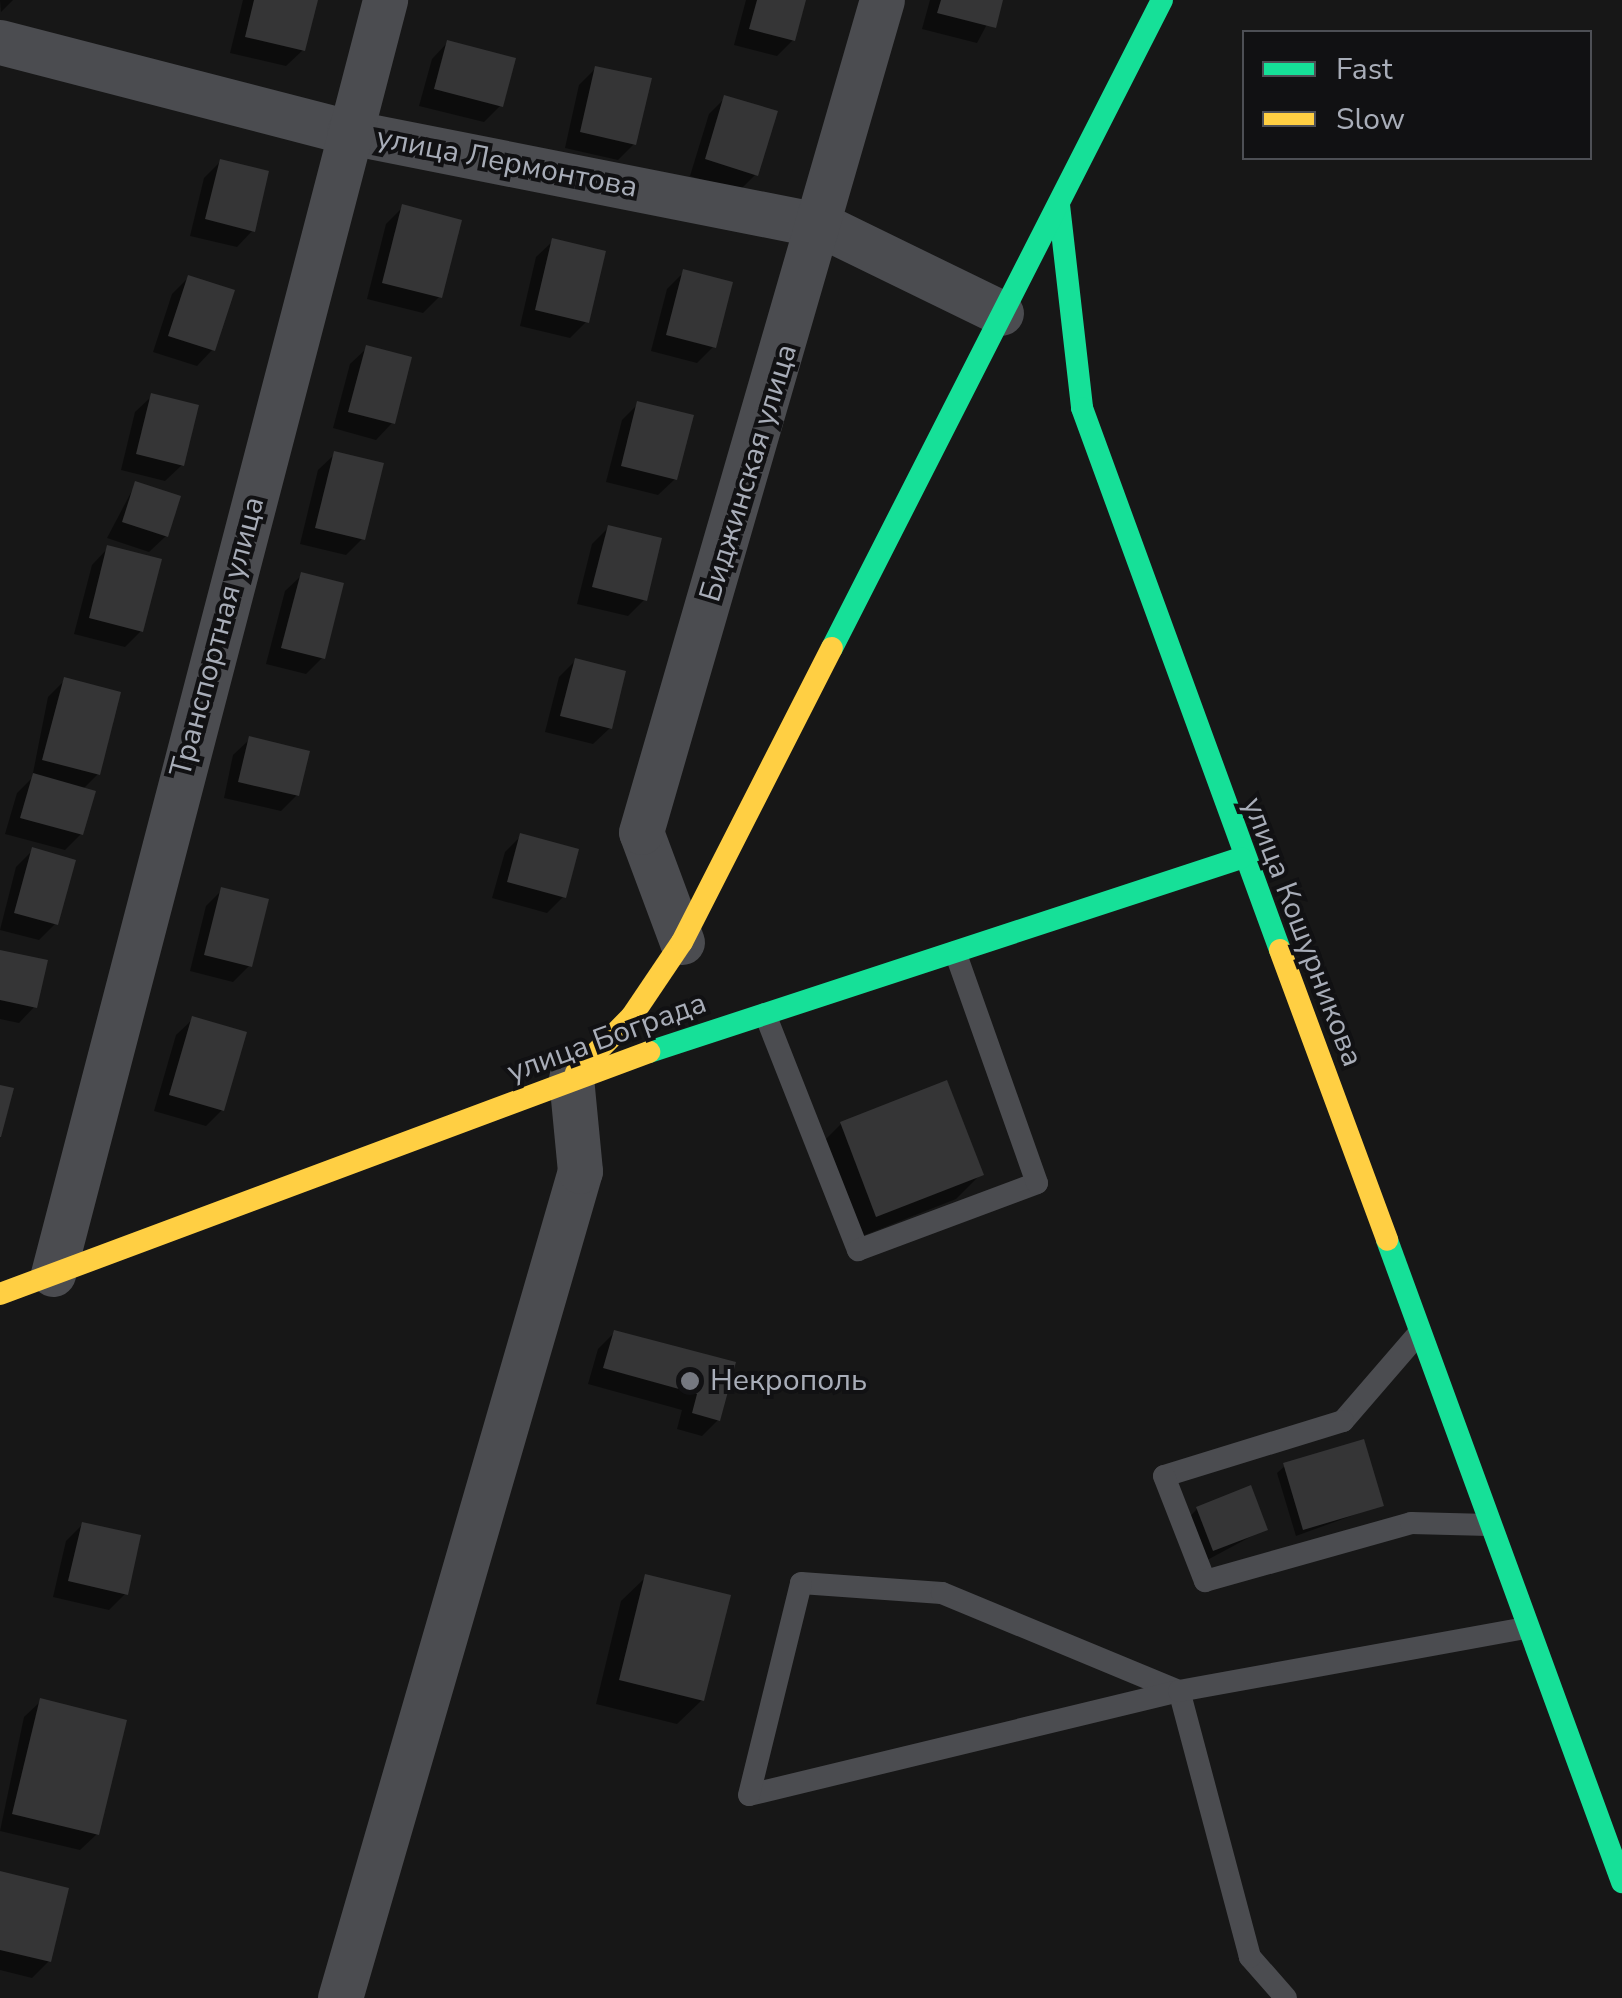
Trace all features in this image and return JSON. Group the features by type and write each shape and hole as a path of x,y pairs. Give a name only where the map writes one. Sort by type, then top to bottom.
{"main road":[{"path":"570,1078 632,1016 682,942 1162,0"},
{"name":"улица Кошурникова","path":"1058,205 1082,408 1241,858 1422,1330 1524,1628 1622,1882"},
{"name":"улица Бограда","path":"0,1294 570,1078 1241,858"}],"street":[{"name":"Транспортная улица","path":"53,1274 386,0"},
{"name":"Биджинская улица","path":"682,942 641,832 823,226 882,0"},
{"name":"улица Лермонтова","path":"0,42 349,132 823,226 1001,313"},
{"path":"340,1998 580,1171 570,1078"}],"lane":[{"path":"765,1014 858,1250 1037,1183 955,952"},
{"path":"1422,1330 1343,1420 1164,1476 1205,1581 1410,1522 1488,1526"},
{"path":"1179,1691 942,1593 801,1583 749,1795 1179,1691 1524,1628"},
{"path":"1179,1691 1250,1957 1286,1998"}],"building":[{"path":"254,0 318,0 305,51 245,37"},
{"path":"757,0 806,0 795,41 749,29"},
{"path":"941,0 1003,0 996,28 937,13"},
{"path":"447,40 516,58 503,107 434,89"},
{"path":"595,66 652,78 636,145 580,132"},
{"path":"724,95 778,111 758,176 705,159"},
{"path":"220,159 269,171 255,232 205,219"},
{"path":"402,204 462,220 442,298 382,283"},
{"path":"552,238 606,251 589,323 535,310"},
{"path":"683,269 733,282 716,348 666,335"},
{"path":"188,275 235,290 215,351 168,336"},
{"path":"366,345 412,357 395,424 348,412"},
{"path":"151,393 199,405 184,466 136,454"},
{"path":"637,401 694,415 677,480 621,466"},
{"path":"334,451 384,463 365,540 315,528"},
{"path":"135,481 181,496 168,537 122,522"},
{"path":"608,525 662,538 647,601 592,587"},
{"path":"107,545 162,559 143,632 89,618"},
{"path":"301,572 344,583 325,659 281,648"},
{"path":"575,658 626,671 612,729 560,716"},
{"path":"64,677 121,692 100,775 42,760"},
{"path":"249,736 310,751 299,796 238,782"},
{"path":"33,773 96,791 83,835 20,818"},
{"path":"520,833 579,849 566,898 507,882"},
{"path":"32,847 76,860 58,925 14,913"},
{"path":"221,887 269,899 252,967 204,955"},
{"path":"0,950 48,960 37,1008 0,1000"},
{"path":"192,1016 247,1032 224,1111 169,1095"},
{"path":"947,1080 984,1175 876,1217 840,1122"},
{"path":"0,1085 14,1088 1,1137 0,1137"},
{"name":"Некрополь","path":"614,1330 736,1362 720,1421 692,1413 697,1394 603,1368"},
{"path":"1364,1439 1384,1506 1303,1530 1283,1463"},
{"path":"1251,1485 1268,1530 1213,1551 1196,1507"},
{"path":"82,1522 141,1535 128,1595 68,1581"},
{"path":"645,1574 731,1595 704,1701 619,1680"},
{"path":"40,1698 127,1720 99,1835 12,1814"},
{"path":"0,1871 69,1888 51,1962 0,1950"}],"traffic: fast":[{"path":"832,648 1162,0"},
{"path":"1059,205 1082,408 1280,950"},
{"path":"649,1052 1241,858"},
{"path":"1387,1240 1622,1882"}],"traffic: slow":[{"path":"576,1073 632,1016 682,942 832,648"},
{"path":"1280,950 1387,1240"},
{"path":"0,1294 649,1052"}],"place":[{"name":"Некрополь","path":"690,1381"}]}
